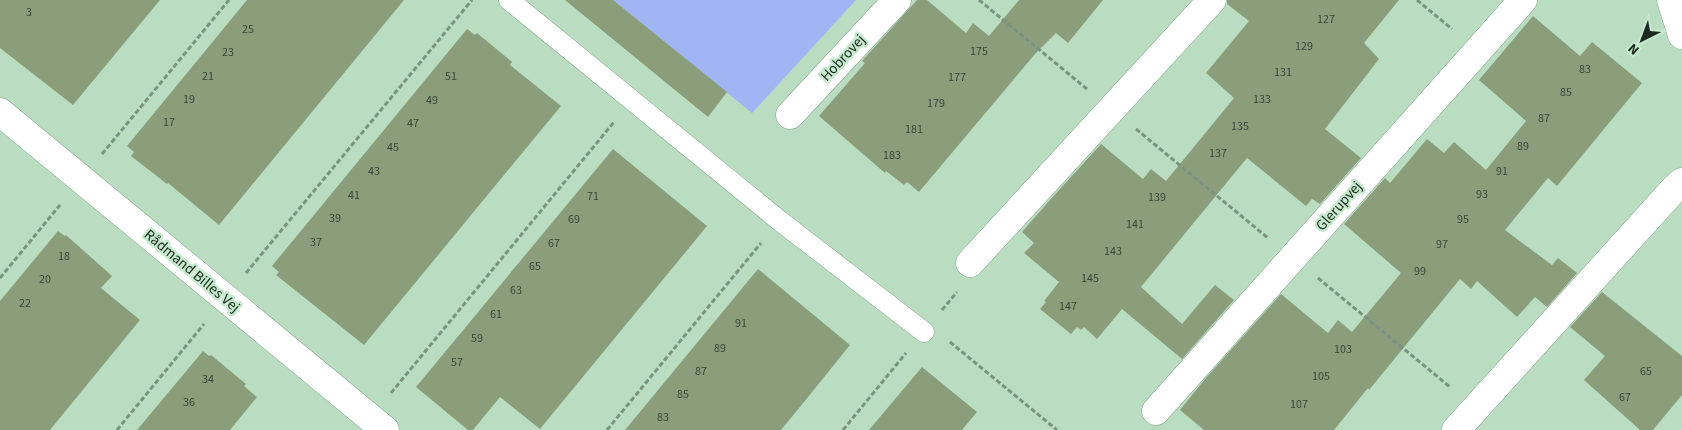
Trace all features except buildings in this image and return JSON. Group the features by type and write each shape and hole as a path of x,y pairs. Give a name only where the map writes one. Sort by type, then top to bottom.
{"street":[{"name":"Hobrovej","path":"790,115 897,0"},
{"path":"970,263 1212,0"},
{"name":"Glerupvej","path":"1156,411 1523,0"},
{"path":"1671,0 1682,35"},
{"name":"Rådmand Billes Vej","path":"0,112 378,424"},
{"path":"1456,430 1682,182"}],"lane":[{"path":"509,0 780,221 924,332"}],"path":[{"path":"0,278 229,0"},
{"path":"117,430 472,0"},
{"path":"979,0 1476,408"},
{"path":"1417,0 1478,50"},
{"path":"378,424 632,100"},
{"path":"607,430 780,221"},
{"path":"924,332 936,330 1057,430"}],"shaded area":[{"path":"613,0 856,0 752,113"}]}
